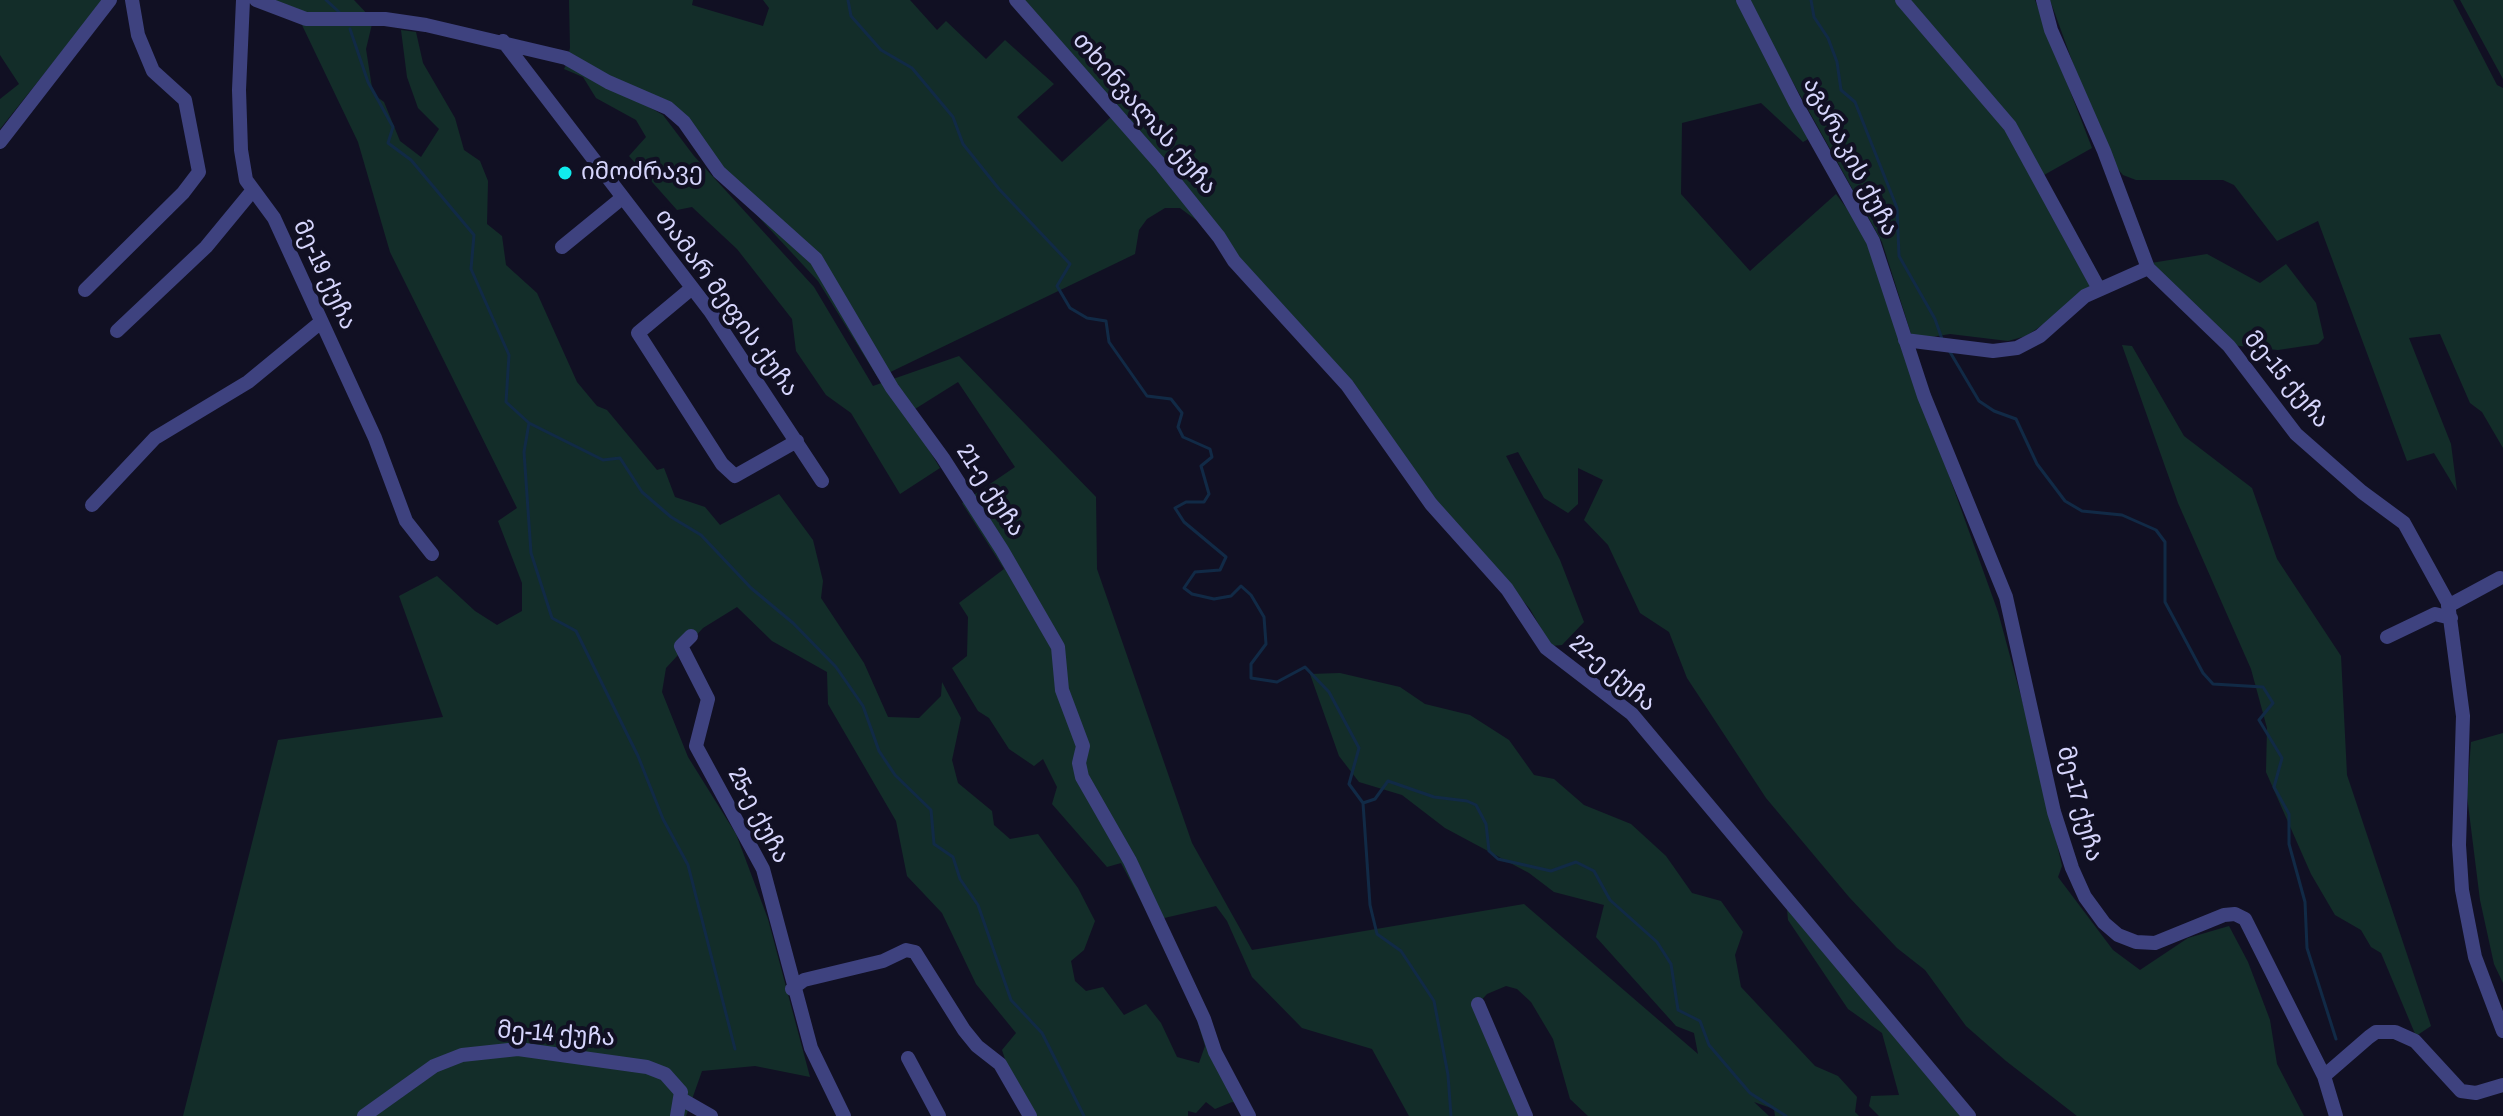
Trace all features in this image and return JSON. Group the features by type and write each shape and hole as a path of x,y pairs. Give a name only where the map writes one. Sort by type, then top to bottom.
{"street":[{"path":"0,142 110,0"},
{"path":"85,290 183,193 199,172 185,100 153,71 138,35 132,0"},
{"name":"მე-19 ქუჩა","path":"243,0 241,150 246,180 274,218 375,438 406,521 432,554"},
{"name":"21-ე ქუჩა","path":"256,0 306,19 385,19 503,40 566,58 608,82 668,108 684,122 729,183 816,259 892,388 943,458 1002,550 1058,647 1062,690 1083,746 1079,763 1082,777 1130,861 1204,1019 1215,1052 1249,1116"},
{"name":"თხინვალას ქუჩა","path":"1016,0 1162,166 1219,237 1234,261"},
{"name":"აგარაკის ქუჩა","path":"1743,0 1795,102 1873,241 1905,340"},
{"path":"1902,0 2010,126 2099,289"},
{"path":"1905,340 1993,351 2017,348 2040,336 2070,307 2099,289 2130,279 2148,268 2104,151 2051,30 2043,0"},
{"name":"თამარ მეფის ქუჩა","path":"503,40 692,288 761,384 822,481"},
{"path":"117,331 206,247 253,190"},
{"path":"562,247 622,198"},
{"name":"22-ე ქუჩა","path":"1234,261 1347,385 1431,504 1507,589 1546,648 1632,714 1969,1116"},
{"name":"მე-15 ქუჩა","path":"2148,268 2229,346 2296,434 2362,492 2404,523 2423,554 2450,612 2463,716 2459,845 2462,890 2475,957 2503,1031"},
{"path":"692,288 638,333 722,464 735,476 797,441"},
{"path":"92,505 155,438 248,382 321,322"},
{"name":"მე-17 ქუჩა","path":"1905,340 2006,597 2054,812 2085,897 2104,923 2118,935 2136,942 2155,943 2224,915 2235,914 2245,919 2324,1076 2336,1116"},
{"path":"2387,637 2435,614 2450,612 2500,578"},
{"name":"25-ე ქუჩა","path":"691,636 681,646 708,699 707,715 696,737 696,746 768,879 792,989 811,1048 844,1116"},
{"path":"792,989 804,980 883,961 906,950 915,952 964,1030 977,1046 1000,1064 1030,1116"},
{"path":"1478,1004 1526,1116"},
{"path":"2324,1076 2376,1032 2395,1032 2415,1041 2461,1091 2476,1093 2503,1085"},
{"name":"მე-14 ქუჩა","path":"364,1116 434,1066 462,1055 518,1049 647,1067 674,1081 683,1100 711,1116"},
{"path":"908,1058 939,1116"},
{"path":"677,1116 683,1100"}],"green space":[{"path":"0,0 103,0 0,129 0,99 19,84 0,55"},
{"path":"272,0 354,0 370,17 319,18"},
{"path":"569,0 693,0 692,5 763,26 769,8 763,0 910,0 937,30 946,21 986,59 1005,40 1054,84 1017,117 1062,162 1112,116 1207,228 1180,208 1165,208 1147,219 1139,230 1135,254 878,378 818,281 700,154 668,110 630,96 663,115 694,156 814,287 873,386 959,356 1096,497 1097,569 1192,843 1252,950 1524,904 1698,1054 1694,1033 1676,1026 1596,937 1604,905 1554,892 1529,873 1445,828 1402,795 1359,782 1339,756 1310,674 1340,673 1400,687 1425,704 1470,715 1509,740 1534,775 1554,779 1584,805 1631,824 1666,856 1692,893 1721,901 1743,932 1735,955 1741,987 1815,1066 1838,1076 1857,1097 1855,1112 1859,1116 1775,1116 1774,1109 1754,1102 1769,1116 1588,1116 1570,1099 1553,1039 1531,1002 1517,989 1506,986 1487,994 1475,1007 1523,1116 1409,1116 1372,1049 1302,1028 1252,977 1227,921 1216,906 1160,919 1239,1104 1232,1102 1215,1109 1206,1102 1196,1113 1188,1111 1188,1116 1030,1116 1018,1098 1002,1050 1016,1033 976,984 942,913 907,876 896,821 828,704 827,672 772,641 737,607 703,628 666,668 662,692 688,757 736,834 768,919 810,1077 755,1066 702,1071 686,1116 183,1116 278,740 443,717 399,596 437,576 475,611 497,625 522,611 522,583 498,521 517,508 390,252 358,142 302,25 372,24 366,49 373,94 384,102 400,141 421,157 439,129 418,108 407,77 401,30 416,32 423,63 455,118 464,150 480,161 488,181 487,224 502,236 506,265 537,293 577,382 597,406 607,410 657,470 664,468 675,497 705,507 720,525 779,494 813,540 823,581 821,598 864,663 888,717 919,718 941,696 942,682 961,718 952,760 958,783 992,811 994,825 1010,839 1038,834 1078,888 1095,921 1084,950 1071,961 1075,981 1086,991 1103,987 1124,1015 1146,1004 1161,1023 1177,1057 1199,1063 1205,1046 1187,988 1121,863 1107,867 1052,804 1057,787 1043,759 1034,766 1009,749 989,718 978,711 952,668 967,656 968,617 959,603 1004,569 962,503 1015,467 958,382 907,414 940,468 900,494 851,413 826,395 796,351 792,319 737,249 692,207 677,210 629,156 646,137 636,120 596,98 583,77 564,69 566,65 431,29 566,63 570,48"},
{"path":"1022,0 1739,0 1812,137 1803,142 1761,103 1682,123 1681,194 1750,271 1836,194 1868,237 1911,370 1998,612 2035,748 2062,866 2058,877 2113,950 2140,970 2188,938 2229,926 2248,962 2270,1020 2277,1064 2304,1116 2077,1116 2006,1061 1966,1026 1925,970 1897,948 1849,897 1766,798 1687,678 1669,632 1640,613 1608,545 1584,520 1603,480 1578,468 1578,504 1568,513 1544,498 1518,452 1506,456 1560,560 1584,622 1562,645 1551,646 1530,609 1426,488 1354,383 1291,319"},
{"path":"1747,0 2035,0 2092,148 2044,175 2104,284 2026,336 2008,341 1950,334 1913,340 1882,242"},
{"path":"2050,0 2453,0 2497,85 2503,88 2503,448 2482,412 2470,403 2440,334 2409,338 2451,444 2457,491 2434,453 2407,461 2318,221 2277,241 2234,185 2223,180 2136,180 2123,175 2115,166 2086,99"},
{"path":"2460,0 2503,0 2503,79"},
{"path":"377,24 412,24 428,28"},
{"path":"2207,254 2260,283 2286,264 2316,303 2324,338 2318,344 2278,350 2231,345 2151,263"},
{"path":"2122,345 2132,346 2184,436 2252,488 2277,559 2341,656 2347,775 2431,1026 2416,1036 2381,953 2371,947 2361,930 2335,915 2311,874 2266,772 2267,728 2251,669 2178,503"},
{"path":"2503,733 2503,983 2494,964 2480,900 2467,796 2471,742"},
{"path":"1787,909 1965,1116 1879,1116 1869,1106 1871,1096 1899,1095 1882,1033 1848,1009 1788,920"}],"waterway":[{"path":"326,0 339,12"},
{"path":"848,0 851,16 881,50 912,68 953,117 963,144 999,189 1070,264 1057,286 1070,308 1087,318 1106,321 1109,342 1147,396 1171,399 1182,413 1178,427 1183,437 1210,449 1212,457 1201,466 1209,494 1204,502 1186,502 1175,508 1184,522 1226,557 1220,570 1195,572 1184,588 1192,594 1214,599 1231,596 1241,586 1251,595 1264,617 1266,644 1251,664 1251,678 1277,682 1305,667 1329,692 1359,748 1349,784 1363,803 1375,799 1388,781 1434,797 1467,801 1476,805 1486,824 1489,851 1498,859 1551,871 1576,862 1594,871 1610,900 1657,942 1671,964 1678,1010 1700,1021 1709,1045 1750,1093 1786,1116"},
{"path":"1811,0 1814,17 1828,38 1837,62 1841,90 1855,102 1897,208 1899,256 1935,319 1942,339"},
{"path":"350,29 368,82 393,127 388,143 411,160 474,235 471,269 509,355 506,402 529,423 603,460 620,458 642,492 671,517 701,535 751,588 793,623 836,667 863,706 879,751 895,775 931,810 934,844 953,857 960,879 978,905 1011,1000 1042,1033 1084,1116"},
{"path":"1950,352 1979,401 1994,411 2016,419 2037,464 2065,501 2082,511 2122,515 2156,530 2165,542 2165,602 2203,673 2213,684 2263,687 2273,703 2259,720 2282,758 2274,787 2289,814 2289,844 2305,902 2307,948 2336,1039"},
{"path":"529,423 524,452 531,553 552,618 576,631 638,756 663,819 688,865 735,1049"},
{"path":"1363,803 1370,905 1377,934 1401,951 1434,1001 1448,1075 1451,1116"}],"place":[{"name":"იმოძრავე","path":"565,173"}]}
